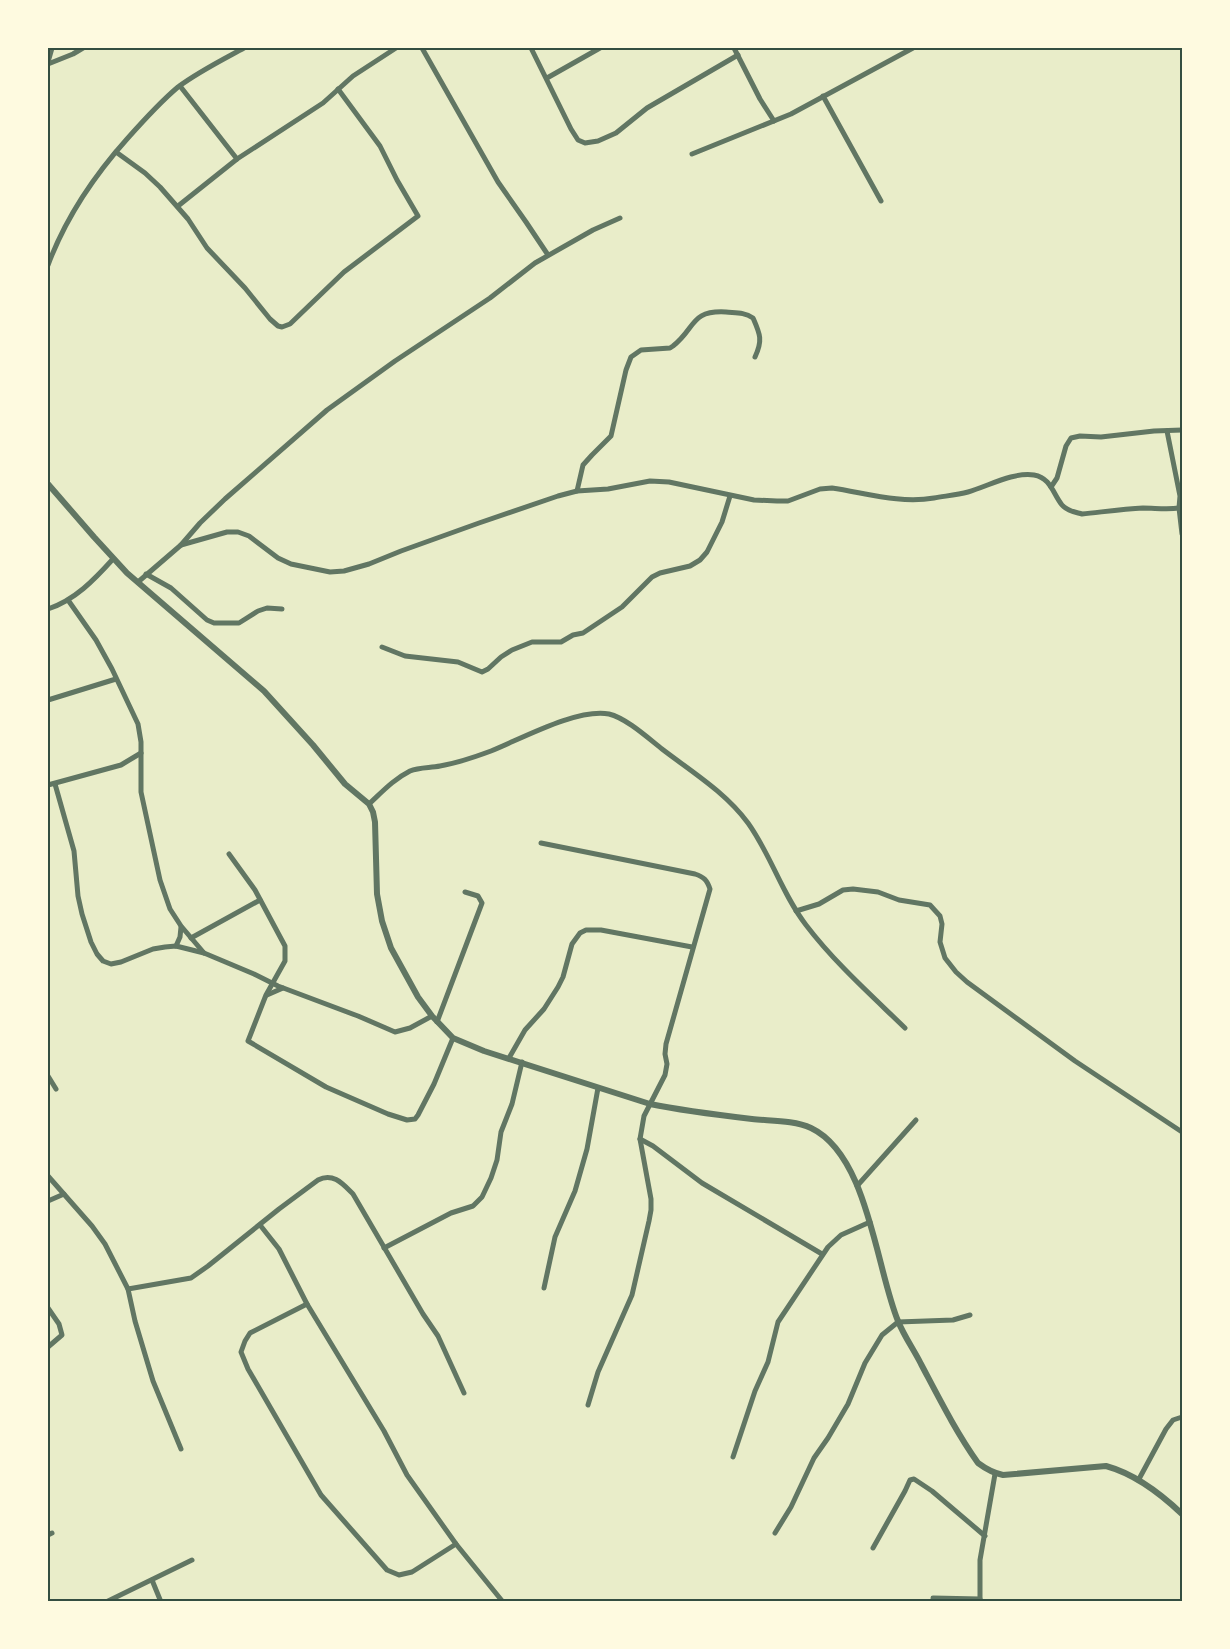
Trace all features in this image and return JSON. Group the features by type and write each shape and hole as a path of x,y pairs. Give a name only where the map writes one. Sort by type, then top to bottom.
{"street":[{"path":"48,63 52,48"},
{"path":"48,63 73,54 83,48"},
{"path":"48,265 64,227 82,195 103,166 155,107 180,86 244,48"},
{"path":"178,206 237,160 323,103 353,76 396,48"},
{"path":"422,48 498,182 548,256"},
{"path":"531,48 571,129 578,140 585,143 598,141 616,133 647,108 738,55"},
{"path":"547,78 600,48"},
{"path":"734,48 760,100 774,121"},
{"path":"692,154 774,121 913,48"},
{"path":"180,86 237,160"},
{"path":"116,152 145,173 160,187 178,206 207,248 245,288 270,319 282,327 290,324 344,272 418,216 380,146 338,89"},
{"path":"823,96 881,201"},
{"path":"138,582 181,545 225,499 327,410 395,361 490,298 520,274 593,230 620,218"},
{"path":"577,491 583,466 611,436 614,430 626,370 635,353 641,350 673,346 700,315 712,311 742,313 753,318 760,336 760,347 756,357"},
{"path":"1052,487 1057,478 1066,446 1071,438 1080,436 1101,438 1154,431 1182,430"},
{"path":"1167,431 1180,496 1182,534"},
{"path":"181,545 226,532 238,532 249,536 278,558 292,564 330,572 344,571 370,564 558,496 577,491 608,489 650,481 669,482 754,500 788,501 820,489 832,488 905,501 968,492 1025,475 1043,478 1052,487 1066,509 1082,514 1140,508 1166,510 1181,508"},
{"path":"48,484 113,559 264,691 313,744 345,784 369,804 375,822 377,894 382,921 391,948 418,997 434,1019 453,1038 484,1051 650,1104 673,1109 790,1123 811,1128 826,1138 841,1155 870,1222 888,1294 898,1322 945,1408 978,1463 995,1474 1003,1475 1106,1466 1139,1479 1182,1514"},
{"path":"382,647 405,656 458,662 482,672 512,650 532,642 561,642 573,635 583,633 622,607 652,577 690,566 700,560 707,552 722,522 730,496"},
{"path":"48,609 68,600 98,575 113,559"},
{"path":"146,574 171,588 206,620 214,623 239,623 258,611 267,608 282,609"},
{"path":"68,600 96,640 138,724 142,742 142,792 160,880 170,909 181,926 204,953"},
{"path":"48,700 116,679"},
{"path":"369,804 398,778 412,770 441,766 481,755 561,721 588,715 609,714 626,722 647,737 712,786 730,803 748,823 765,850 796,911 806,926 841,964 906,1028"},
{"path":"48,785 121,765 141,753"},
{"path":"55,784 74,851 78,896 82,914 97,954 103,961 111,964 153,949 176,946 204,953 273,984 395,1032 434,1019 482,903 478,896 466,892"},
{"path":"541,843 695,874 703,877 708,882 710,889 666,1044 667,1064 665,1075 644,1116 640,1139 651,1199 650,1221 632,1295 598,1372 588,1405"},
{"path":"230,854 260,900 285,946 284,961 266,995 248,1041 326,1087 388,1114 407,1120 415,1119 418,1115 434,1084 453,1038"},
{"path":"796,911 819,904 844,890 853,889 878,892 899,900 930,905 940,916 942,924 940,942 945,958 967,982 1075,1062 1182,1132"},
{"path":"191,938 260,900"},
{"path":"176,946 180,937 181,926"},
{"path":"509,1058 525,1030 544,1009 558,987 563,977 572,944 580,933 586,930 601,930 692,947"},
{"path":"266,995 283,988"},
{"path":"384,1248 451,1213 473,1206 482,1197 497,1160 501,1132 512,1104 522,1062"},
{"path":"48,1076 56,1089"},
{"path":"544,1288 555,1237 575,1191 587,1149 598,1088"},
{"path":"856,1186 916,1120"},
{"path":"640,1139 653,1146 702,1183 822,1254"},
{"path":"48,1176 92,1226 105,1244 128,1288 153,1381 181,1449"},
{"path":"128,1288 191,1278 318,1180 325,1176 333,1178 343,1183 353,1194 423,1314 438,1336 464,1393"},
{"path":"48,1201 64,1194"},
{"path":"733,1457 755,1391 768,1362 778,1322 822,1254 833,1241 870,1222"},
{"path":"260,1225 279,1249 307,1304 384,1431 407,1475 456,1544 503,1602"},
{"path":"307,1304 250,1333 241,1352 248,1369 321,1495 387,1570 399,1575 412,1572 456,1544"},
{"path":"48,1308 59,1324 62,1335 48,1347"},
{"path":"775,1533 791,1507 814,1458 848,1404 865,1363 882,1335 898,1322 953,1320 970,1315"},
{"path":"1139,1479 1166,1429 1173,1420 1182,1417"},
{"path":"932,1598 980,1600 980,1560 995,1474"},
{"path":"873,1548 910,1480 914,1479 932,1491 985,1536"},
{"path":"106,1602 192,1560"},
{"path":"152,1580 161,1602"}]}
